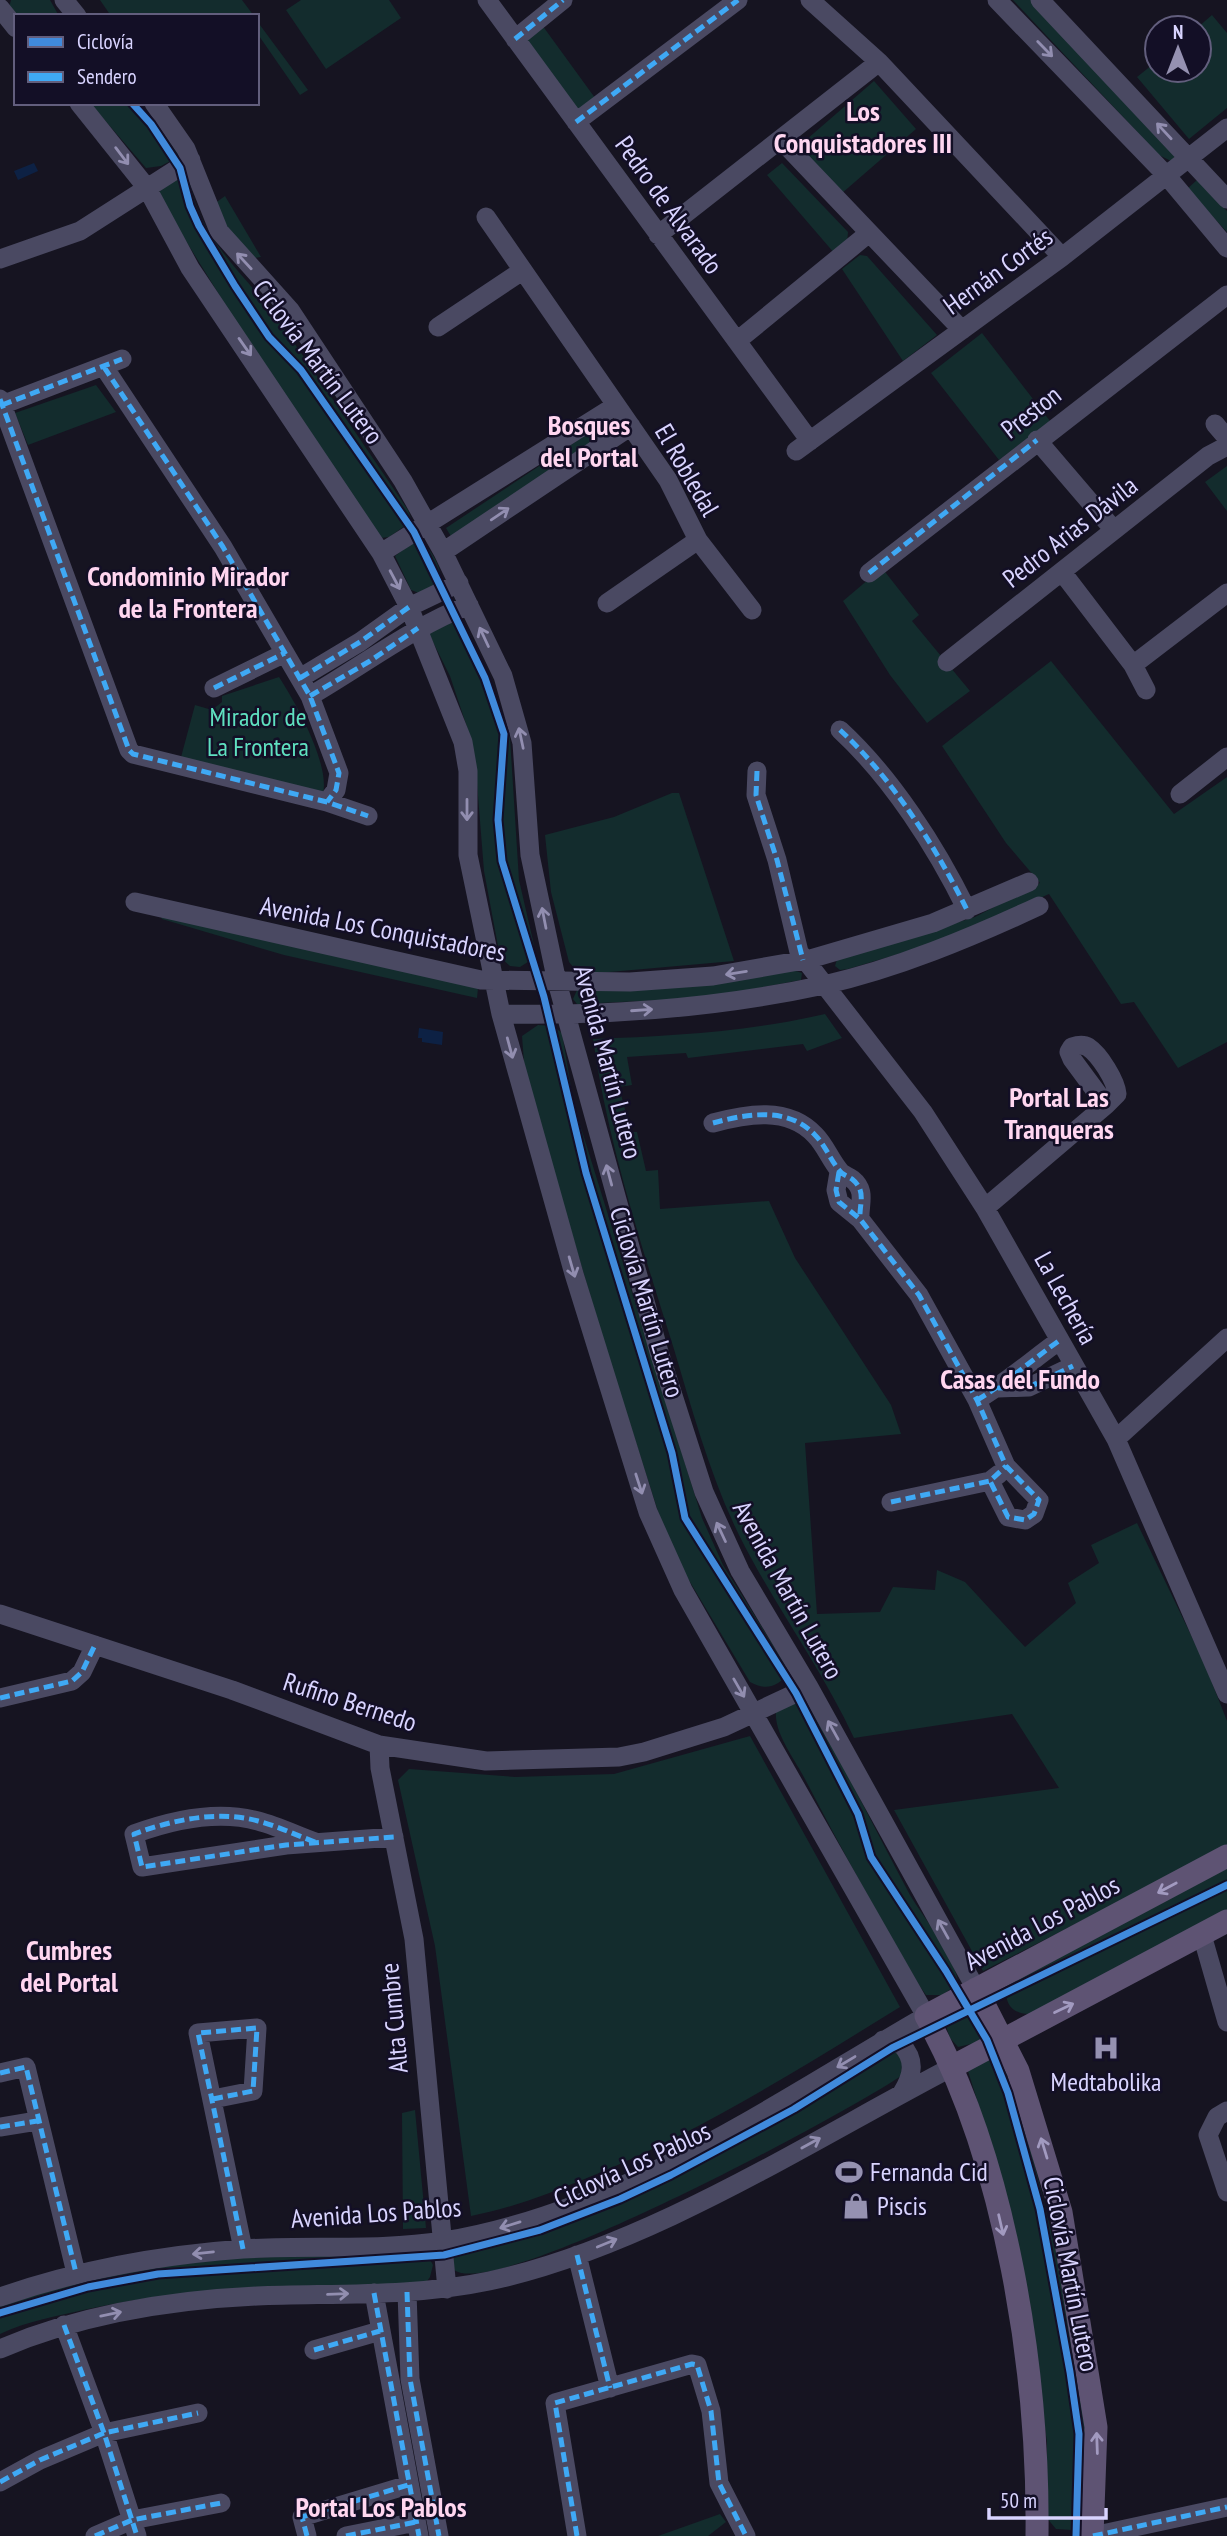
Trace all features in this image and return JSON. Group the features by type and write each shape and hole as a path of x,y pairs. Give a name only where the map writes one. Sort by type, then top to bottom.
{"main road":[{"name":"Avenida Los Pablos","path":"926,2015 1227,1856"},
{"path":"954,2066 1227,1921"},
{"name":"Avenida Martín Lutero","path":"976,1989 1003,2039 1038,2127 1063,2222 1096,2427 1093,2536"},
{"path":"926,2015 954,2066 981,2144 1007,2250 1037,2437 1037,2536"}],"street":[{"path":"64,0 75,14"},
{"name":"Pedro de Alvarado","path":"487,0 737,341 803,446"},
{"path":"515,38 563,0"},
{"path":"576,122 738,0"},
{"path":"810,0 879,62 1062,257"},
{"path":"998,0 1166,175 1227,248"},
{"path":"1040,0 1227,199"},
{"path":"1,3 14,26"},
{"path":"658,235 879,62"},
{"path":"81,105 147,188 190,268 380,553 409,607 463,742 468,771 468,855 501,1014 574,1274 648,1512 683,1590 926,2015"},
{"name":"Avenida Martín Lutero","path":"155,105 191,160 219,231 289,310 358,410 443,552 503,676 522,743 530,855 565,1015 659,1352 704,1492 740,1571 809,1687 976,1989"},
{"name":"Hernán Cortés","path":"803,446 1062,257 1227,128"},
{"path":"781,140 961,330"},
{"path":"0,259 80,230 191,160"},
{"name":"El Robledal","path":"486,216 668,480 698,540 752,610"},
{"path":"737,341 870,233"},
{"path":"438,327 522,271"},
{"name":"Preston","path":"869,573 1227,295"},
{"path":"327,802 336,790 339,773 310,696 113,363 1,402 129,750 133,754 327,802 368,816"},
{"path":"380,553 615,406"},
{"path":"443,552 631,426"},
{"path":"1037,440 1114,530"},
{"name":"Pedro Arias Dávila","path":"947,662 1214,452 1227,446"},
{"path":"607,603 698,540"},
{"path":"1062,572 1133,665 1146,690"},
{"path":"300,678 360,642 409,607 459,583"},
{"path":"1133,665 1227,593"},
{"path":"310,696 370,662 418,628 469,605"},
{"path":"360,642 370,662"},
{"path":"214,688 285,653"},
{"path":"841,730 866,754 927,838 946,867 967,910"},
{"path":"1180,794 1227,757"},
{"path":"757,771 755,795 777,860 803,960"},
{"name":"Avenida Los Conquistadores","path":"135,902 376,959 494,981 630,982 713,976 803,960 933,923 1029,882"},
{"path":"501,1014 565,1015 715,1003 825,985 943,948 1038,906"},
{"name":"La Lechería","path":"803,960 923,1112 985,1208 1116,1439 1221,1660 1227,1694"},
{"path":"985,1208 1105,1105"},
{"path":"713,1123 744,1115 780,1116 814,1134 839,1172 838,1199 846,1210 860,1219 919,1295 976,1400 1006,1466 1039,1500 1034,1514 1025,1520 1008,1517 990,1481"},
{"path":"1116,1439 1227,1338"},
{"path":"976,1400 998,1388 1060,1340"},
{"path":"998,1388 1028,1387 1073,1366"},
{"path":"891,1502 990,1481 1006,1466"},
{"name":"Rufino Bernedo","path":"0,1615 232,1690 379,1745 486,1761 619,1757 694,1738 754,1714 809,1687"},
{"path":"0,1699 72,1681 82,1672 95,1645"},
{"name":"Alta Cumbre","path":"379,1745 414,1939 447,2289"},
{"path":"315,1843 258,1821 219,1817 173,1822 134,1835 142,1867 315,1843 394,1837"},
{"path":"1202,1935 1227,2022"},
{"name":"Avenida Los Pablos","path":"0,2297 76,2273 243,2249 442,2241 537,2217 620,2185 710,2142 926,2015"},
{"path":"883,2040 901,2043 911,2058 910,2078 902,2093"},
{"path":"0,2349 64,2325 160,2306 255,2297 447,2289 519,2274 577,2255 708,2197 954,2066"},
{"path":"0,2073 26,2067 76,2273"},
{"path":"213,2099 243,2249"},
{"path":"1227,2111 1217,2117 1208,2135 1227,2192"},
{"path":"0,2127 37,2121"},
{"path":"577,2255 610,2388"},
{"path":"407,2292 410,2379 439,2536"},
{"path":"346,2536 418,2529 374,2293"},
{"path":"64,2325 104,2433 134,2528"},
{"path":"314,2350 380,2331"},
{"path":"577,2536 555,2403 697,2365 711,2411 719,2483 739,2534"},
{"path":"0,2482 40,2460 104,2433 198,2413"},
{"path":"307,2536 302,2517 408,2485"},
{"path":"95,2536 134,2528 221,2503"},
{"path":"1093,2536 1227,2507"}],"green space":[{"path":"11,0 50,0 58,14 14,14 9,8"},
{"path":"100,0 242,0 252,14 110,14"},
{"path":"301,0 389,0 401,18 326,69 286,10"},
{"path":"1013,0 1031,0 1175,155 1173,162 1159,155"},
{"path":"1213,16 1227,33 1227,108 1189,139 1137,77 1143,72 1143,84 1213,84"},
{"path":"259,24 308,90 300,95 259,36"},
{"path":"542,25 598,102 578,117 522,39"},
{"name":"Los Conquistadores III","path":"874,81 916,129 841,194 799,146"},
{"path":"92,105 140,105 155,120 180,156 161,166 146,168"},
{"path":"782,163 848,232 847,243 835,254 767,175"},
{"path":"179,175 189,177 202,220 213,238 281,324 408,510 412,521 389,537 381,538 244,335 165,207 159,192"},
{"path":"1197,180 1227,211 1227,232 1187,189"},
{"path":"225,196 261,257 248,259 229,238 214,204"},
{"path":"860,255 867,256 937,335 903,361 842,269"},
{"path":"982,333 1050,421 999,460 931,373"},
{"path":"96,385 116,412 28,445 15,413"},
{"path":"607,421 614,431 452,538 446,528"},
{"path":"1227,466 1227,511 1205,482"},
{"path":"417,539 435,558 441,578 440,584 419,593 411,590 395,556"},
{"path":"882,568 919,615 912,621 970,691 927,723 890,675 843,601"},
{"path":"460,616 472,638 510,738 519,880 534,945 531,960 520,967 510,966 500,957 484,871 476,771 467,727 450,676 430,636 429,629"},
{"path":"1051,661 1174,814 1227,777 1227,1042 1178,1068 1134,1002 1121,1004 1049,894 949,939 848,969 840,970 835,966 837,959 975,917 1040,883 1006,843 942,746"},
{"name":"Mirador de La Frontera","path":"279,677 317,751 324,781 323,794 180,761 195,705 212,710 222,702 222,696"},
{"path":"672,793 679,793 734,961 587,974 575,969 569,962 551,892 545,835 614,817"},
{"path":"156,908 478,988 477,998 284,955 162,919"},
{"path":"793,970 802,973 801,980 732,993 664,1000 577,1004 573,999 577,990"},
{"path":"825,1014 842,1038 807,1051 803,1044 688,1058 686,1053 627,1057 632,1085 619,1087 631,1132 637,1132 646,1171 658,1170 660,1209 769,1201 795,1258 891,1405 901,1434 805,1443 817,1614 880,1612 893,1587 935,1590 937,1570 965,1582 1025,1647 1076,1603 1068,1583 1099,1563 1091,1545 1137,1523 1203,1660 1227,1721 1227,1847 983,1971 894,1810 1059,1788 1012,1714 854,1738 827,1686 739,1535 710,1466 627,1194 599,1078 593,1039 738,1029"},
{"path":"538,1025 553,1026 562,1033 574,1105 702,1518 723,1565 786,1666 786,1675 774,1685 765,1687 750,1682 684,1572 663,1527 606,1349 525,1075 522,1036"},
{"path":"799,1699 806,1701 820,1725 910,1895 952,1963 958,1984 942,1995 926,1995 919,1985 782,1738 776,1712"},
{"path":"750,1736 900,2007 747,2099 668,2141 558,2190 471,2216 435,1946 398,1780 409,1769 515,1777 614,1774"},
{"path":"1227,1865 1227,1910 1031,2014 1018,2012 1010,2006 1006,1995 1008,1982"},
{"path":"972,2005 988,2033 975,2043 958,2047 950,2038 944,2020"},
{"path":"884,2046 903,2055 901,2076 748,2162 601,2232 535,2258 483,2272 454,2270 453,2254 457,2248 556,2217"},
{"path":"992,2057 1004,2061 1023,2117 1060,2268 1087,2432 1082,2524 1072,2530 1056,2529 1046,2517 1047,2442 1038,2379 991,2145 968,2071"},
{"path":"415,2110 426,2228 403,2229 402,2113"},
{"path":"416,2254 426,2257 433,2265 425,2284 256,2288 171,2295 54,2317 0,2334 0,2302 131,2270 237,2258"},
{"path":"720,2514 726,2522 708,2536 658,2536"}],"water":[{"path":"34,163 38,171 18,180 14,171"},
{"path":"419,1028 443,1032 442,1045 422,1042 422,1038 418,1038"}],"marked path":[{"path":"515,39 563,0"},
{"path":"576,122 738,0"},
{"path":"2,405 122,359"},
{"path":"104,367 223,547 310,696 339,773 336,790 327,802"},
{"path":"0,399 129,750 133,754 327,802 368,816"},
{"path":"869,573 1037,440"},
{"path":"300,678 360,642 409,607"},
{"path":"310,696 370,661 418,628"},
{"path":"214,688 285,653"},
{"path":"840,730 895,791 927,838 967,910"},
{"path":"757,771 756,795 777,860 803,960"},
{"path":"713,1123 766,1115 780,1116 804,1126 819,1139 840,1172 857,1184 861,1198 860,1219"},
{"path":"839,1172 836,1190 839,1202 860,1219 919,1295 977,1400 1006,1466 1039,1500 1034,1514 1025,1520 1008,1517 990,1481"},
{"path":"977,1400 1060,1340"},
{"path":"998,1388 1029,1387 1073,1366"},
{"path":"891,1502 990,1481 1006,1466"},
{"path":"0,1698 72,1681 82,1672 95,1645"},
{"path":"315,1842 265,1823 227,1816 179,1821 134,1834 142,1867 286,1845 394,1837"},
{"path":"213,2099 253,2091 257,2028 198,2033 243,2249"},
{"path":"0,2073 26,2067 76,2273"},
{"path":"0,2127 37,2121"},
{"path":"577,2255 610,2388"},
{"path":"407,2292 410,2379 439,2536"},
{"path":"374,2293 419,2536"},
{"path":"64,2325 104,2433 137,2536"},
{"path":"314,2350 380,2331"},
{"path":"577,2536 555,2403 692,2364 697,2365 711,2411 719,2483 746,2536"},
{"path":"0,2482 40,2460 104,2433 198,2413"},
{"path":"307,2536 302,2517 408,2485"},
{"path":"95,2536 132,2520 221,2503"},
{"path":"1093,2536 1227,2507"},
{"path":"346,2536 416,2522"}],"cycle path":[{"name":"Ciclovía Martín Lutero","path":"134,105 151,124 180,168 190,206 199,226 235,286 269,337 301,370 414,532 485,678 504,734 498,820 502,861 544,997 586,1173 672,1453 685,1518 796,1693 858,1814 871,1857 946,1971 987,2040 1008,2093 1040,2209 1070,2372 1079,2434 1076,2536"},
{"name":"Ciclovía Los Pablos","path":"0,2313 88,2287 158,2274 444,2255 540,2230 620,2199 671,2175 794,2109 892,2048 1227,1885"}],"place":[{"name":"Medtabolika","path":"1106,2048"},
{"name":"Fernanda Cid","path":"849,2172"},
{"name":"Piscis","path":"856,2206"}],"district":[{"name":"Los Conquistadores III","path":"863,127"},
{"name":"Bosques del Portal","path":"589,441"},
{"name":"Condominio Mirador de la Frontera","path":"188,592"},
{"name":"Portal Las Tranqueras","path":"1059,1113"},
{"name":"Casas del Fundo","path":"1020,1379"},
{"name":"Cumbres del Portal","path":"69,1966"},
{"name":"Portal Los Pablos","path":"381,2507"}]}
